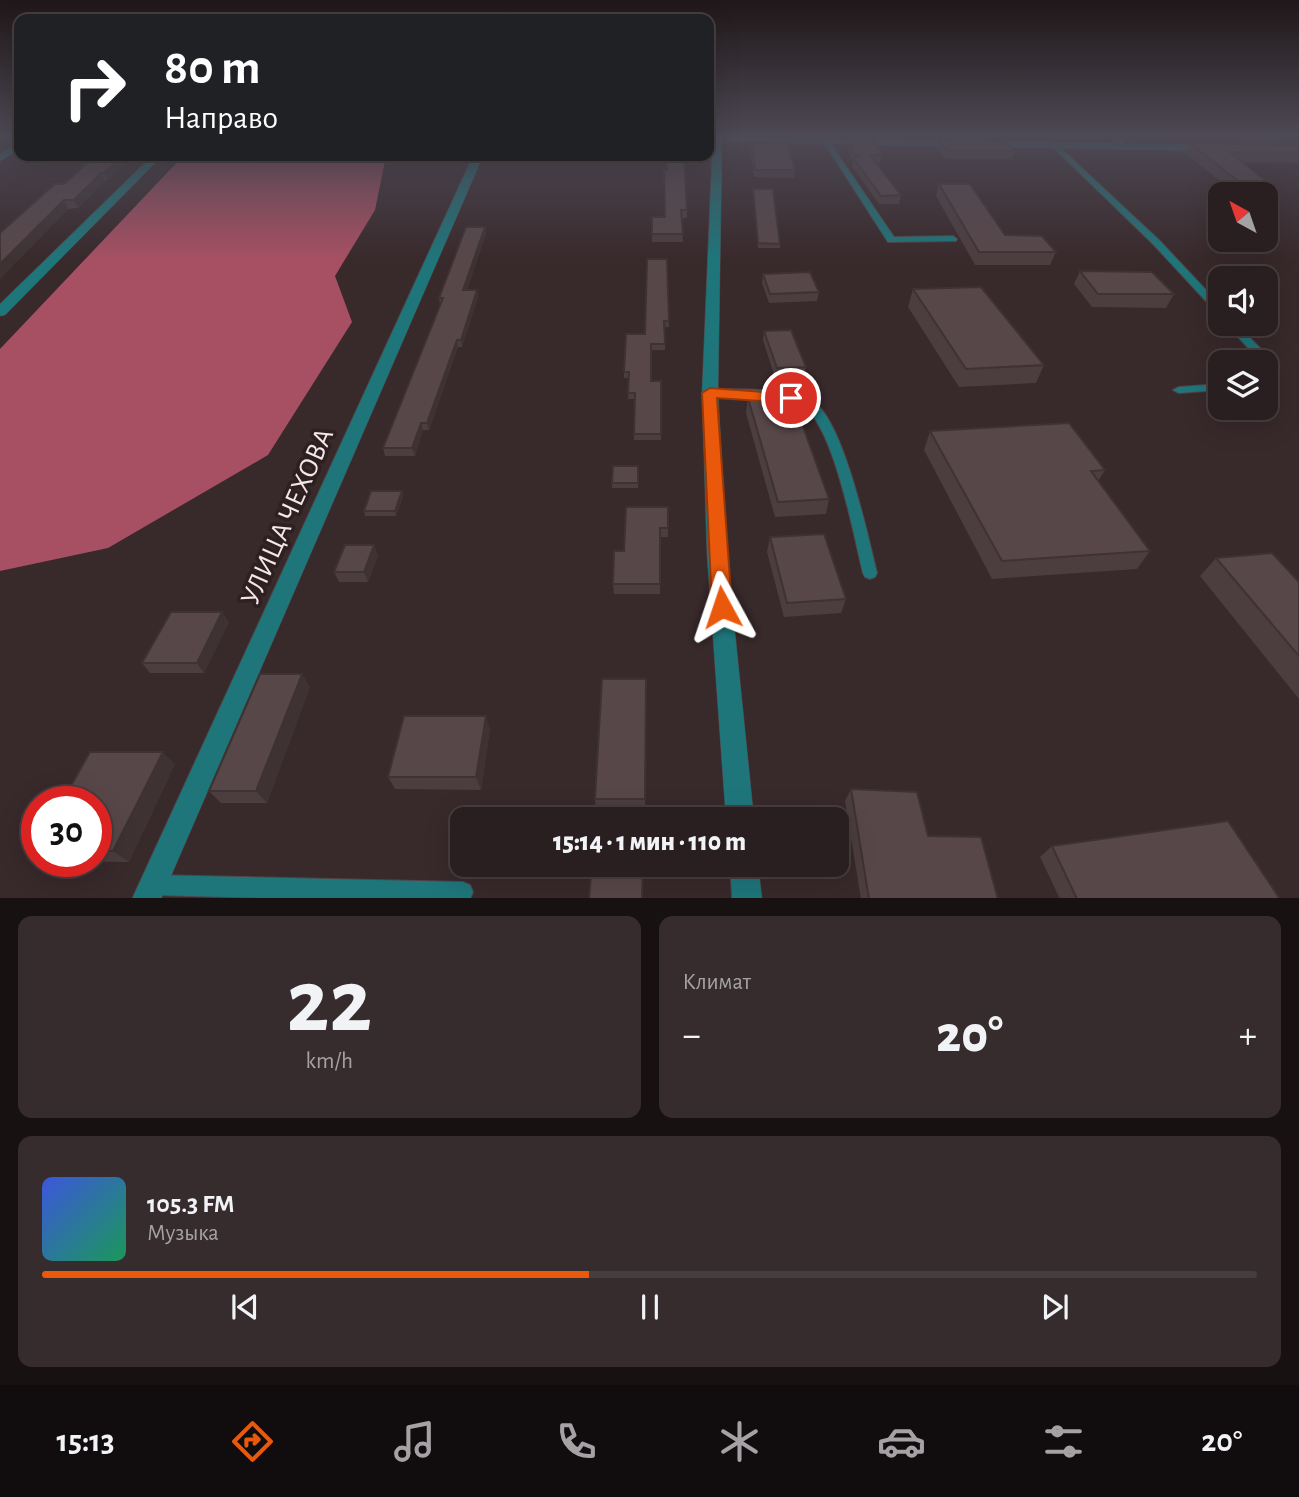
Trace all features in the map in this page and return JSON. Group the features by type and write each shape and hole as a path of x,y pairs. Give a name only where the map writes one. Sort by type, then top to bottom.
{"street":[{"path":"0,312 136,178"},
{"name":"УЛИЦА ЧЕХОВА","path":"149,892 468,178"},
{"path":"713,178 710,393 717,554 739,807"},
{"path":"745,877 747,898"}],"lane":[{"path":"851,178 891,240 953,239"},
{"path":"1089,178 1156,242 1208,298"},
{"path":"1243,336 1256,350"},
{"path":"1179,390 1208,388"},
{"path":"710,393 791,398 808,402 820,412 835,445 870,573"},
{"path":"149,892 463,892"}],"shaded area":[{"path":"162,178 382,178 375,210 335,276 352,322 268,455 108,548 0,571 0,349"}],"building":[{"path":"71,178 96,178 74,200 64,200 0,264 0,233 55,184 64,184"},
{"path":"664,178 685,178 687,210 681,210 683,234 652,234 652,217 665,217"},
{"path":"868,178 888,178 901,195 881,196"},
{"path":"1234,178 1262,178 1267,182 1239,182"},
{"path":"939,184 970,184 1005,235 1042,236 1056,252 979,252"},
{"path":"753,189 773,189 780,244 758,243"},
{"path":"466,227 485,227 463,290 477,290 461,340 457,340 427,423 421,423 412,448 383,448 443,298 439,298"},
{"path":"647,259 667,259 669,321 664,321 665,344 651,344 651,381 661,381 661,434 634,434 635,393 628,393 629,372 624,372 626,334 645,334"},
{"path":"1080,271 1152,272 1174,294 1098,294"},
{"path":"810,272 819,292 770,294 763,274"},
{"path":"981,287 1044,365 966,369 913,289"},
{"path":"791,330 806,367 777,368 764,331"},
{"path":"792,396 829,499 778,502 748,398"},
{"path":"1069,423 1105,470 1091,471 1150,551 1002,561 930,431"},
{"path":"613,466 638,466 638,483 612,483"},
{"path":"371,491 402,491 395,511 364,511"},
{"path":"626,507 668,507 668,528 660,528 660,584 613,584 614,551 624,551"},
{"path":"824,534 846,599 787,603 770,537"},
{"path":"345,545 374,545 364,572 334,572"},
{"path":"1272,553 1299,582 1299,656 1216,558"},
{"path":"171,612 222,612 197,663 142,663"},
{"path":"260,674 302,674 256,791 209,791"},
{"path":"602,679 646,679 645,799 595,799"},
{"path":"404,716 486,716 476,777 388,777"},
{"path":"90,752 163,752 113,851 112,786 71,786"},
{"path":"851,789 917,792 928,836 981,837 998,898 869,898"},
{"path":"1228,821 1279,898 1077,898 1052,846"},
{"path":"591,877 643,877 642,898 589,898"}],"route":[{"path":"722,607 710,393 791,398"}]}
